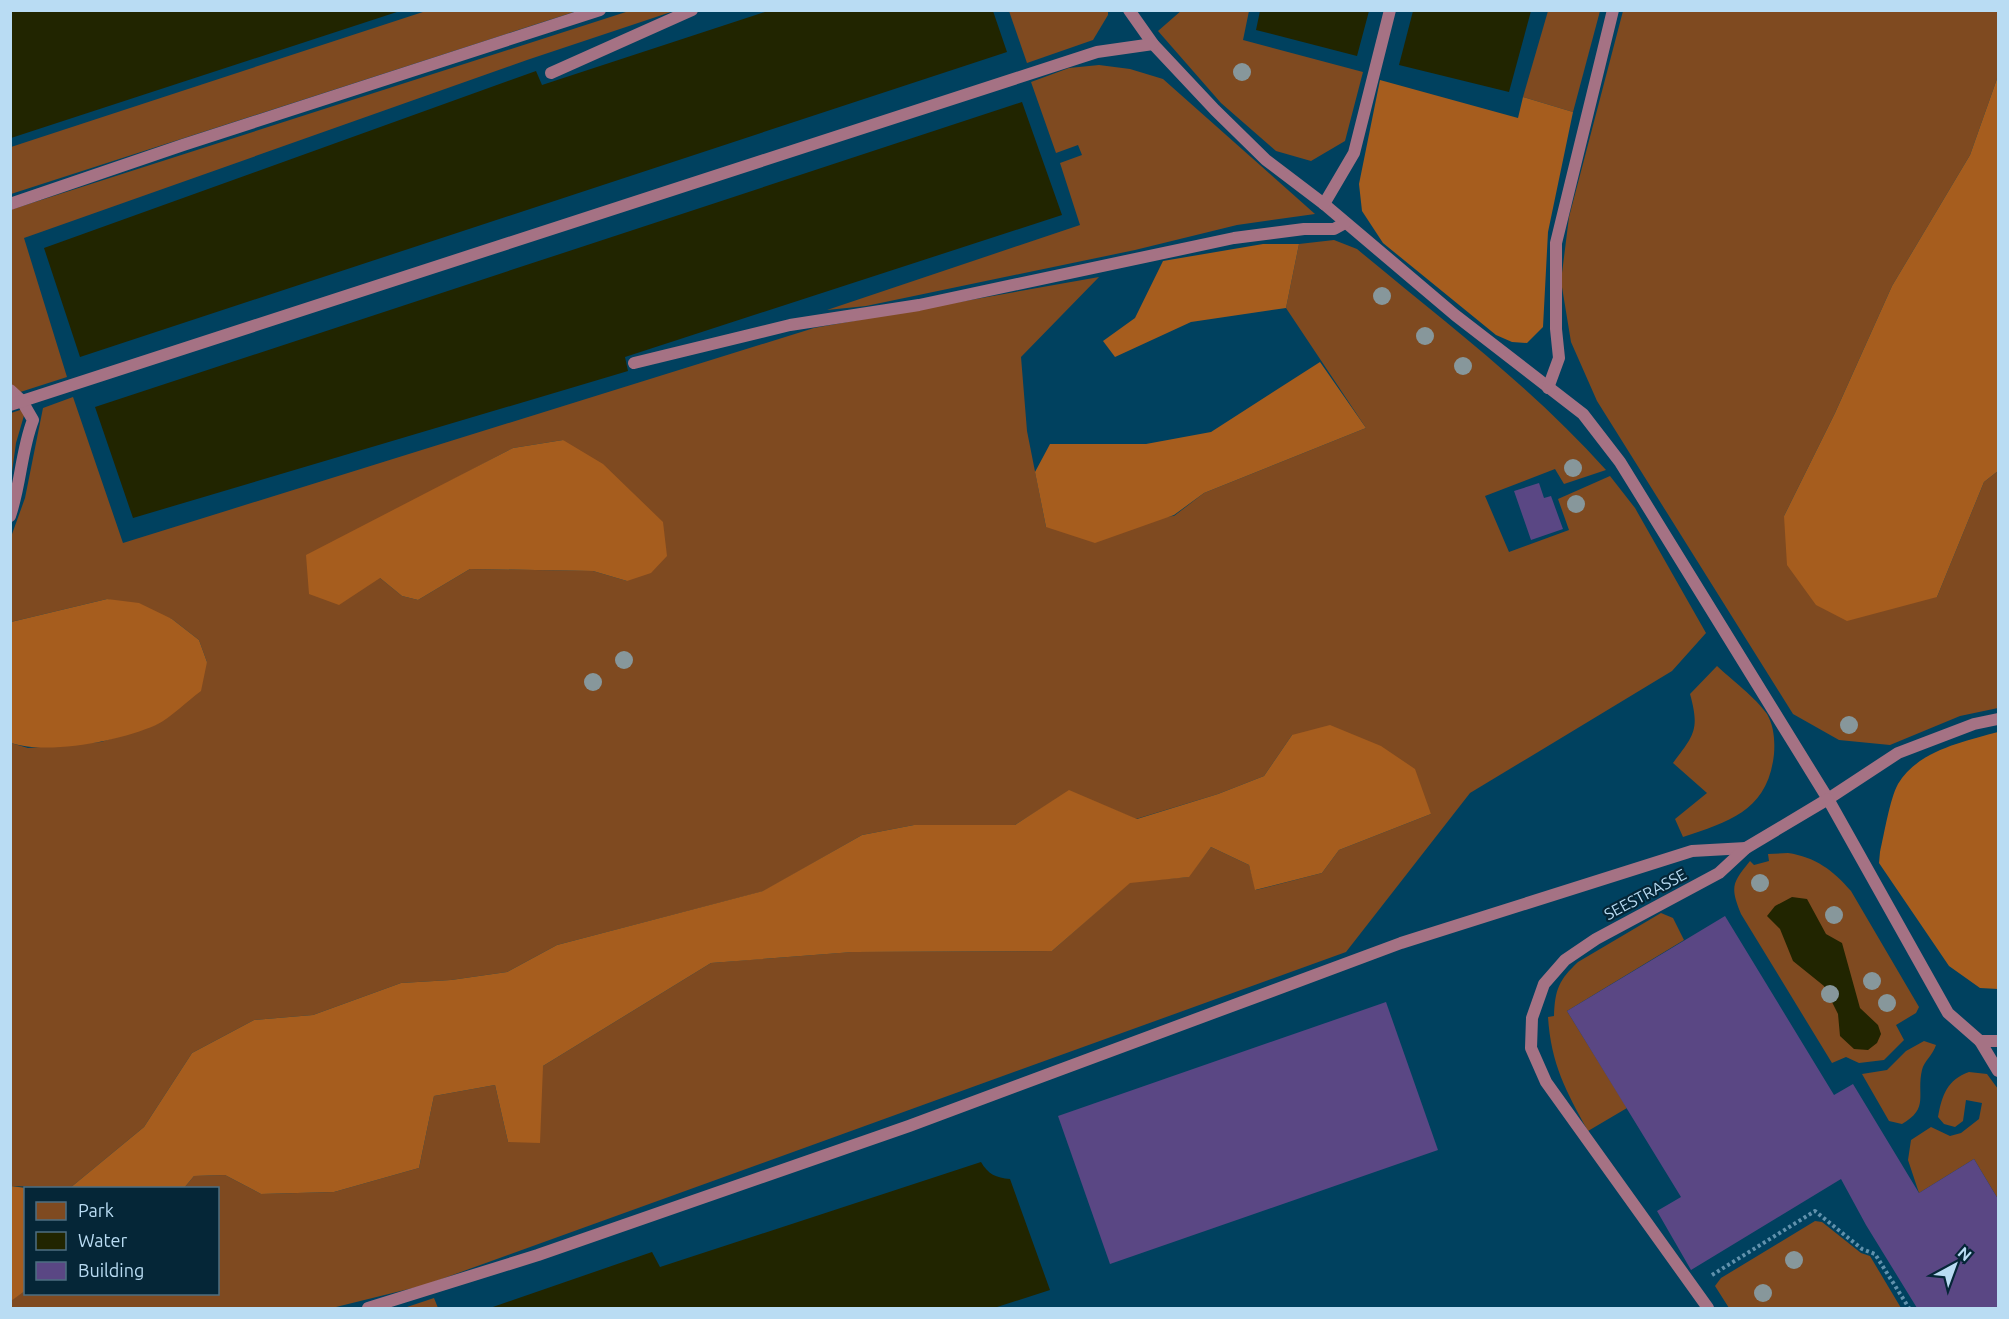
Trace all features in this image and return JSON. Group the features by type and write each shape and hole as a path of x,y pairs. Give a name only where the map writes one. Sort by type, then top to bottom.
{"lane":[{"path":"10,204 183,145 600,10"},
{"path":"551,73 692,10"},
{"path":"1129,10 1153,44 1266,160 1324,204 1455,315 1583,414 1620,462 1828,799 1948,1013 1980,1041 1998,1071"},
{"path":"1324,204 1354,153 1390,10"},
{"path":"1548,388 1559,358 1556,329 1556,243 1613,10"},
{"path":"16,403 1097,52 1153,44"},
{"path":"634,363 790,325 919,305 1234,238 1304,229 1334,229 1345,223"},
{"path":"10,390 16,403 33,420 26,440 16,497 10,516"},
{"name":"SEESTRASSE","path":"1708,1308 1546,1082 1531,1048 1532,1018 1544,984 1565,960 1596,939 1719,873 1746,848 1828,799 1898,753 1974,724 1998,719"},
{"path":"368,1308 538,1255 909,1126 1401,943 1692,850 1746,848"},
{"path":"1980,1041 1998,1041"}],"path":[{"path":"1692,1287 1815,1211 1862,1249 1875,1254 1909,1308"}],"green space":[{"path":"429,10 577,11 11,194 11,147"},
{"path":"1182,10 1249,11 1243,40 1363,72 1345,141 1311,161 1276,151 1221,103 1158,31"},
{"path":"629,11 674,11 527,60 24,238 67,377 11,395 10,210"},
{"path":"1009,11 1108,11 1108,15 1093,40 1027,63"},
{"path":"1548,11 1600,11 1573,112 1523,97"},
{"path":"1623,11 1998,11 1998,76 1970,155 1892,286 1835,413 1784,516 1937,597 1984,482 1998,471 1998,708 1960,716 1890,745 1839,740 1793,714 1597,401 1571,342 1561,281 1569,217"},
{"path":"1099,65 1130,69 1163,79 1315,214 1237,225 1135,250 866,306 827,310 1080,225 1060,163 1082,155 1078,145 1056,153 1031,82 1069,68"},
{"path":"1334,240 1357,249 1517,382 1548,410 1606,470 1564,484 1555,469 1485,496 1509,552 1569,530 1558,499 1610,476 1635,508 1706,633 1672,671 1470,793 1346,952 425,1285 332,1308 11,1308 10,1301 24,1292 24,1295 219,1295 219,1187 185,1187 194,1176 225,1175 261,1194 334,1192 419,1168 434,1096 495,1085 508,1142 543,1066 711,963 852,952 1052,951 1130,882 1188,877 1211,847 1249,865 1256,890 1322,873 1339,850 1431,814 1292,735 1264,776 1218,794 1136,819 1069,791 1015,825 914,825 862,835 764,891 557,945 507,972 451,980 401,983 313,1015 254,1020 192,1053 144,1127 71,1187 11,1186 11,743 28,748 101,742 157,724 207,662 199,640 172,619 107,599 11,622 11,537 25,498 43,408 73,397 123,543 814,328 1099,277 1021,357 1027,431 1046,527 1174,516 1204,493 1366,428 1286,308 1299,244","holes":["563,440 627,581 593,571 470,569 418,600 402,596 380,578 437,488 513,448"]},
{"path":"23,409 25,412 16,443 11,479 11,413"},
{"path":"1717,666 1767,714 1773,729 1774,754 1764,788 1755,801 1717,825 1683,837 1675,819 1707,793 1673,763 1690,738 1695,724 1690,694"},
{"path":"1788,853 1815,861 1851,891 1919,1007 1916,1013 1896,1025 1904,1040 1884,1060 1859,1063 1846,1057 1832,1063 1741,914 1734,891 1736,880 1744,868 1750,861 1754,865 1769,861 1768,854"},
{"path":"1661,913 1673,918 1684,940 1567,1011 1627,1108 1588,1131 1556,1063 1548,1017 1554,1016 1557,992 1562,980 1578,962"},
{"path":"1924,1041 1936,1045 1922,1070 1919,1106 1911,1118 1902,1124 1889,1121 1862,1074 1887,1070 1906,1051"},
{"path":"1969,1072 1987,1074 1998,1089 1998,1199 1974,1159 1919,1193 1908,1160 1911,1140 1931,1127 1950,1136 1961,1133 1979,1119 1982,1103 1966,1100 1963,1121 1955,1127 1944,1124 1938,1117 1947,1089 1955,1079"},
{"path":"1815,1221 1822,1222 1861,1253 1870,1256 1901,1308 1729,1308 1715,1286 1721,1278"},
{"path":"434,1298 438,1308 404,1308"}],"shaded area":[{"path":"1998,76 1998,471 1984,482 1937,597 1847,621 1816,605 1787,565 1784,516 1835,413 1892,286 1970,155"},
{"path":"1380,80 1518,118 1523,97 1573,112 1548,232 1543,327 1527,343 1512,342 1496,335 1383,243 1362,211 1359,184"},
{"path":"1263,244 1299,244 1286,308 1191,322 1115,357 1103,341 1135,318 1163,261"},
{"path":"1320,362 1366,428 1204,493 1174,515 1095,543 1046,527 1035,472 1050,444 1146,444 1211,432"},
{"path":"563,440 603,464 663,522 667,556 651,573 627,581 593,571 470,569 418,600 402,596 380,578 339,605 309,594 306,555 513,448"},
{"path":"107,599 139,603 172,619 199,640 207,662 201,691 162,722 123,736 64,747 44,748 11,743 11,622"},
{"path":"1330,725 1381,746 1415,769 1431,814 1339,850 1322,873 1255,890 1249,865 1211,847 1189,877 1130,883 1052,951 853,952 711,963 543,1066 540,1143 508,1142 495,1085 434,1096 419,1168 334,1192 261,1194 225,1175 194,1176 185,1187 71,1187 144,1127 192,1053 254,1020 313,1015 401,983 451,980 507,972 557,945 763,891 862,835 914,825 1015,825 1069,790 1137,819 1218,794 1264,776 1292,735"},
{"path":"1998,732 1998,989 1980,988 1949,966 1879,863 1892,798 1906,773 1929,755 1971,739"},
{"path":"11,1186 24,1188 24,1292 11,1301"}],"water":[{"path":"11,10 400,10 400,11 11,138"},
{"path":"1260,10 1369,11 1357,56 1256,30"},
{"path":"768,11 993,11 1007,52 80,357 44,248 536,71 542,85"},
{"path":"1413,11 1531,11 1509,92 1399,65"},
{"path":"1022,102 1062,215 625,357 628,371 133,518 95,407"},
{"path":"1792,897 1807,899 1826,934 1842,943 1860,1008 1878,1025 1881,1034 1877,1043 1868,1050 1854,1049 1840,1036 1838,1014 1824,986 1793,961 1780,929 1767,916 1775,906"},
{"path":"981,1162 993,1175 1010,1179 1050,1290 994,1308 490,1308 652,1252 660,1267"}],"building":[{"path":"1539,483 1544,498 1551,496 1563,529 1531,540 1514,491"},
{"path":"1725,916 1834,1095 1853,1084 1919,1193 1974,1159 1998,1199 1998,1308 1917,1308 1866,1225 1841,1179 1691,1270 1657,1211 1681,1197 1567,1011"},
{"path":"1386,1002 1438,1150 1110,1264 1058,1116"}]}
